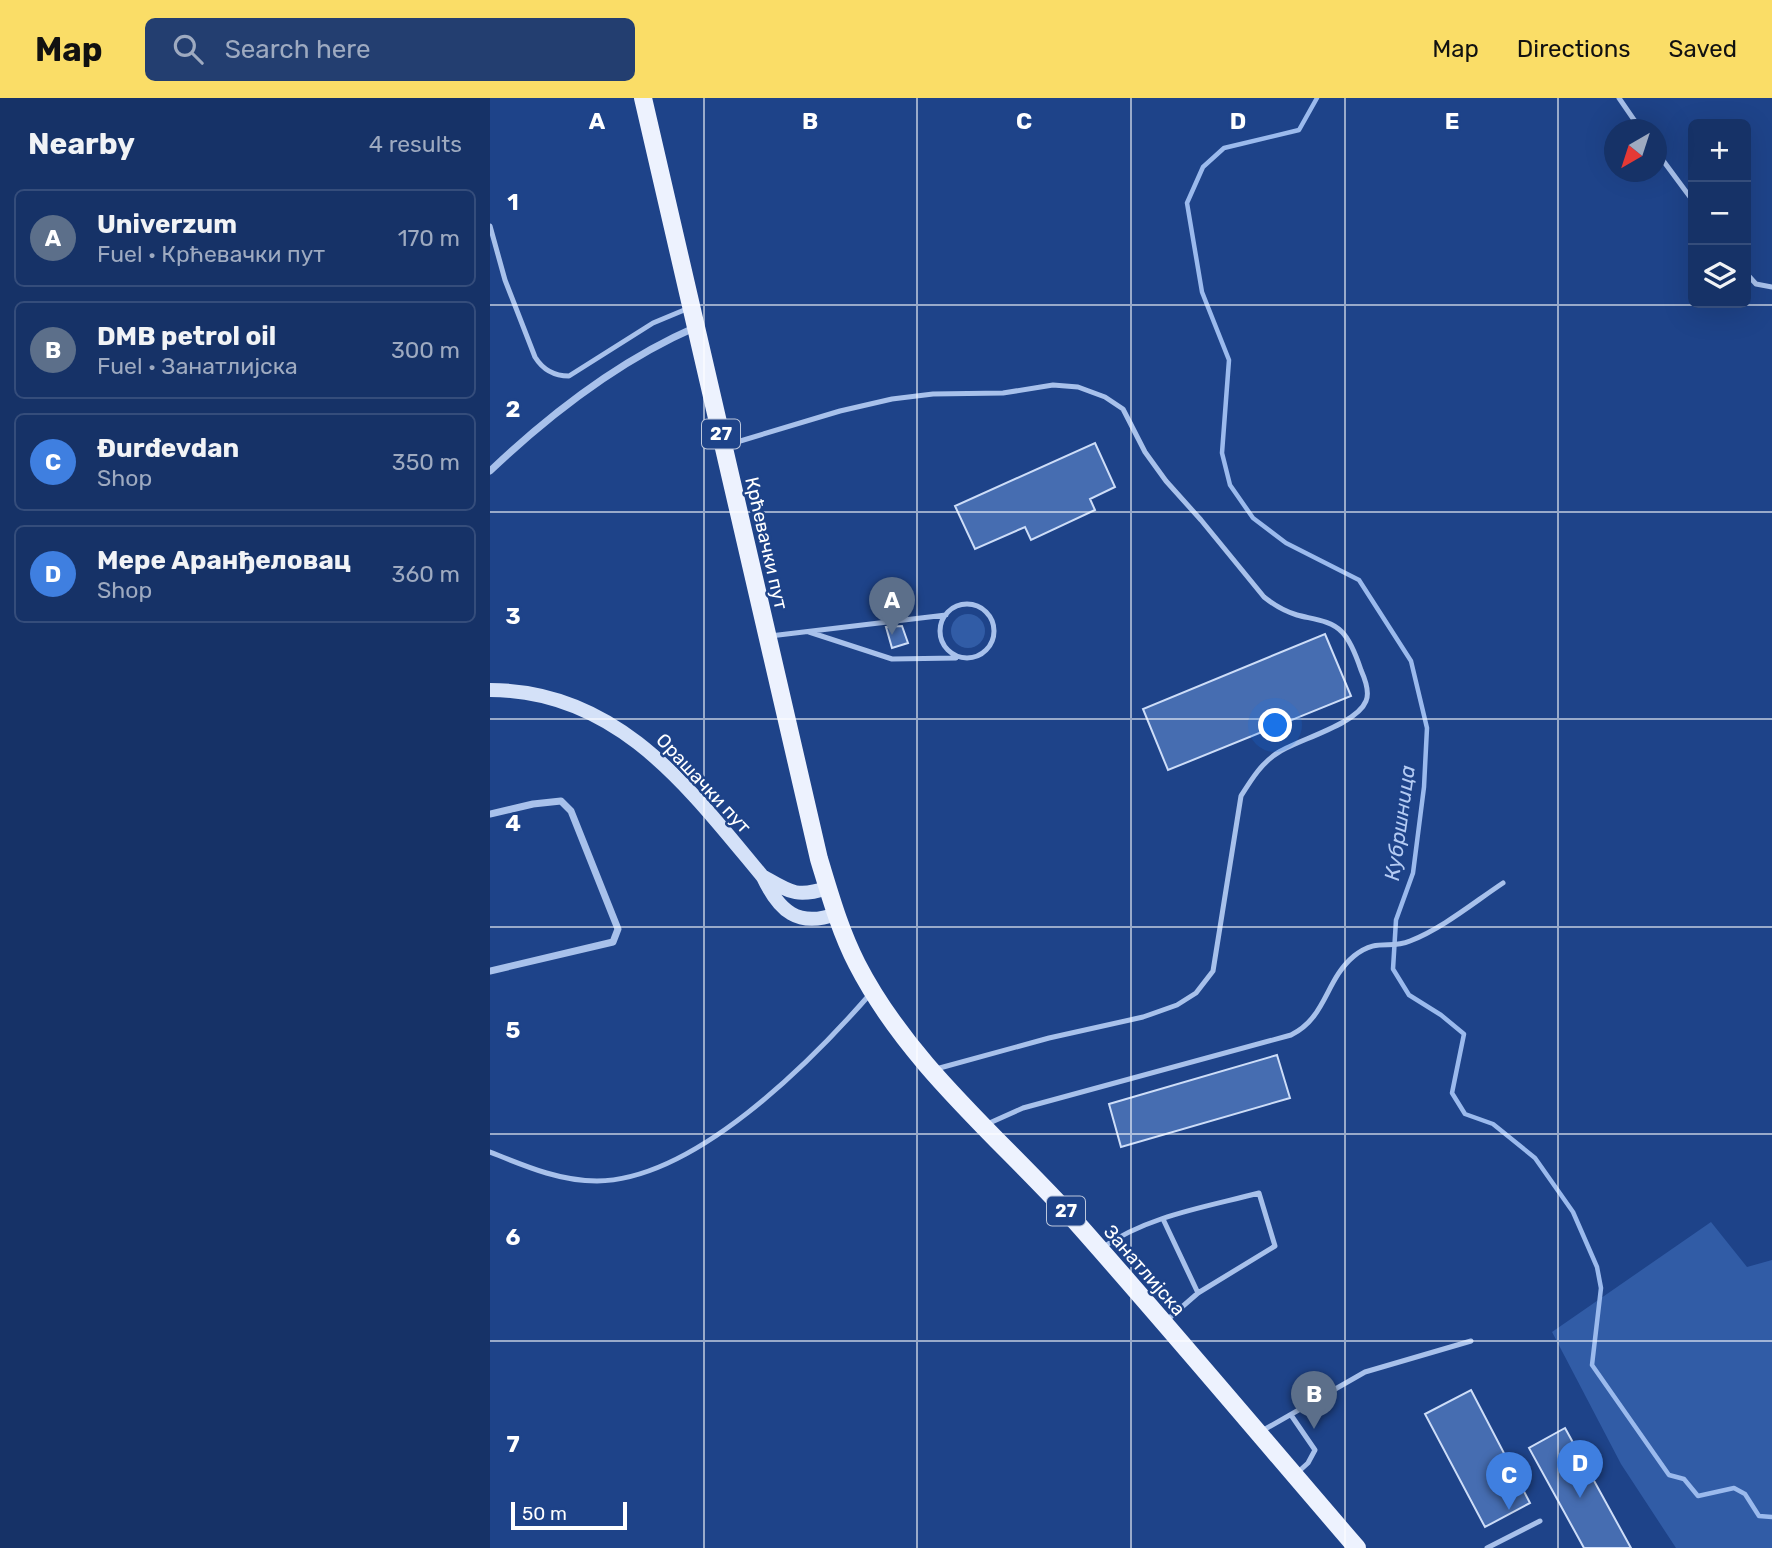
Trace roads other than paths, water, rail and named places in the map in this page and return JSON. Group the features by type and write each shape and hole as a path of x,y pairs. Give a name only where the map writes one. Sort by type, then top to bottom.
{"main road":[{"name":"Крћевачки пут","path":"643,98 767,636 827,888 836,914"},
{"name":"Орашачки пут","path":"490,690 522,692 554,699 594,715 624,732 670,770 763,877"},
{"path":"763,877 789,892 803,895 827,888"},
{"path":"763,877 778,904 796,917 822,919 836,914"},
{"name":"Занатлијска","path":"836,914 857,964 873,991 931,1070 1099,1250 1357,1548"}],"street":[{"path":"490,471 550,419 606,378 665,341 696,327"},
{"path":"490,814 561,801 571,811 618,929 613,942 490,971"}],"lane":[{"path":"1619,98 1633,119"},
{"path":"1667,165 1688,194"},
{"path":"490,226 505,281 535,357 543,367 555,374 569,376 664,316 692,308"},
{"path":"1751,278 1756,284 1772,287"},
{"path":"724,445 840,411 892,399 933,394 1003,393 1053,385 1078,387 1105,397 1123,409 1145,452 1166,481 1264,597 1274,606 1322,621 1341,631 1365,680 1368,698 1362,709 1350,718 1277,753 1256,772 1241,796 1213,971 1196,993 1177,1005 1143,1017 1049,1038 931,1070"},
{"path":"808,631 892,659 972,658 988,648 993,624 983,611 968,605 960,606 946,615 941,623 942,641 947,649 963,658"},
{"path":"767,636 946,615"},
{"path":"984,1126 1023,1108 1291,1035 1306,1026 1318,1013 1332,982 1346,964 1375,944 1408,942 1442,924 1503,883"},
{"path":"490,1152 539,1171 577,1180 612,1180 660,1167 706,1141 764,1098 821,1047 873,991"},
{"path":"1099,1250 1117,1238 1163,1219 1259,1193 1275,1246 1198,1293 1163,1324"},
{"path":"1163,1219 1198,1293"},
{"path":"1258,1433 1365,1372 1471,1341"},
{"path":"1290,1415 1315,1450 1308,1463 1295,1476"},
{"path":"1487,1548 1540,1521"}],"waterway":[{"name":"Кубршница","path":"1317,98 1299,130 1224,148 1203,167 1187,203 1202,292 1229,360 1222,453 1230,485 1253,518 1286,543 1359,580 1411,661 1427,728 1424,787 1413,873 1396,920 1393,969 1409,995 1441,1015 1464,1034 1452,1093 1465,1114 1493,1124 1535,1158 1573,1212 1597,1267 1601,1288 1592,1365 1669,1475 1684,1479 1698,1496 1734,1488 1745,1494 1759,1516 1772,1517"}],"place":[{"name":"Univerzum","path":"892,635"},
{"name":"DMB petrol oil","path":"1314,1429"},
{"name":"Мере Аранђеловац","path":"1580,1498"},
{"name":"Đurđevdan","path":"1509,1510"}]}
